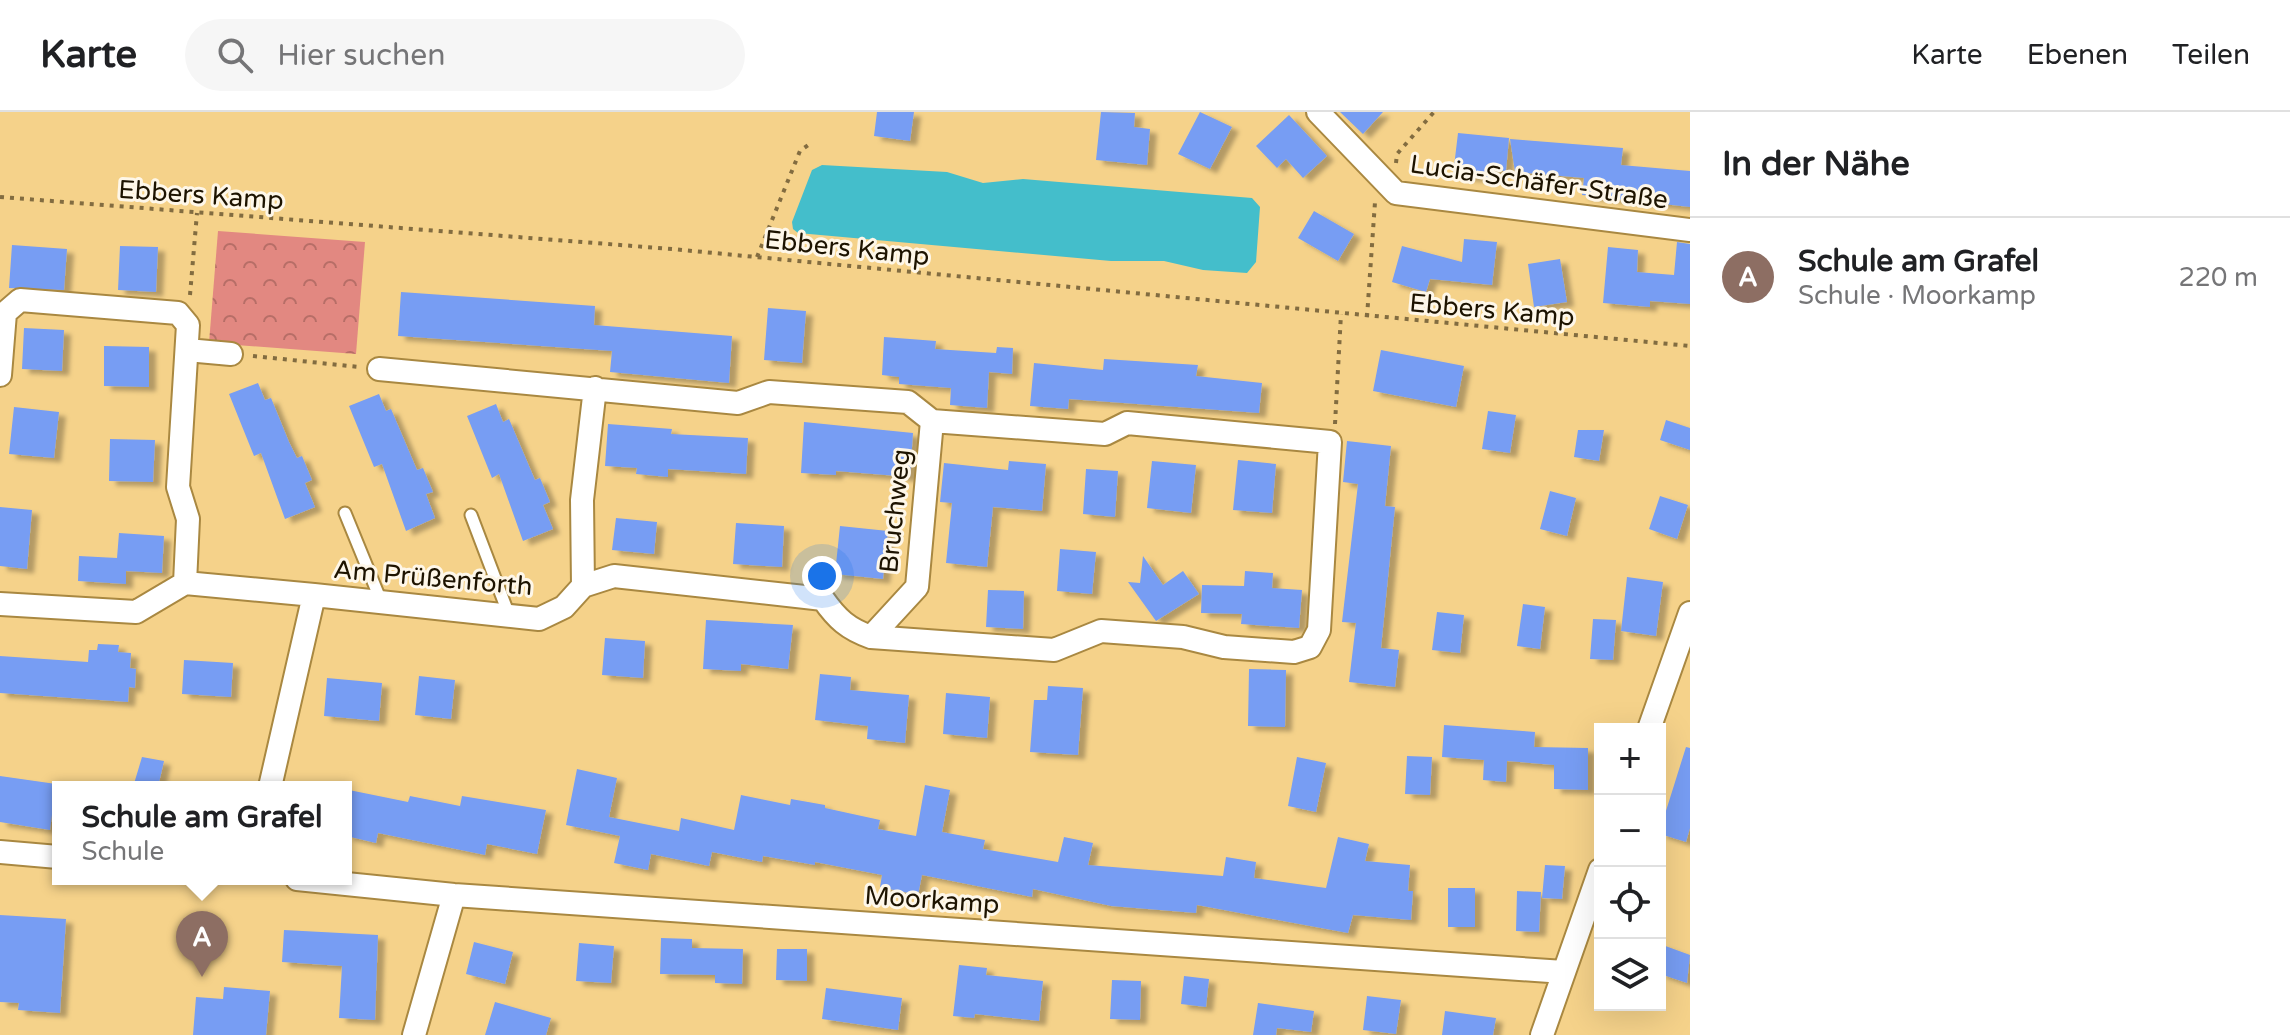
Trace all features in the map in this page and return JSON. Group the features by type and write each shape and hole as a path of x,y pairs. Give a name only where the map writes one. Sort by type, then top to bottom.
{"street":[{"name":"Lucia-Schäfer-Straße","path":"1318,112 1396,193 1690,230"},
{"path":"0,375 5,313 20,300 178,313 188,325 178,487 188,519 185,583"},
{"path":"187,350 231,354"},
{"path":"379,369 738,403 769,392 908,402 932,421 1105,434 1127,423 1330,442"},
{"path":"583,586 582,500 595,388"},
{"name":"Bruchweg","path":"871,637 917,587 932,421"},
{"name":"Am Prüßenforth","path":"271,781 314,595 539,619 564,607 583,586 614,576 823,599 851,630 871,637 1054,650 1101,631 1183,637 1224,647 1303,651 1316,639 1319,630 1330,442"},
{"path":"0,604 136,612 185,583 314,595"},
{"path":"1651,723 1690,613"},
{"path":"0,852 52,856"},
{"name":"Moorkamp","path":"352,885 454,895 1564,972"},
{"path":"1542,1035 1594,887"},
{"path":"414,1035 454,895"}],"lane":[{"path":"345,513 381,601"},
{"path":"471,515 509,615"}],"path":[{"path":"1396,193 1397,154 1434,112"},
{"path":"757,257 800,151 811,143"},
{"path":"1367,317 1377,176"},
{"name":"Ebbers Kamp","path":"0,197 757,257 1690,346"},
{"path":"188,325 197,213"},
{"path":"1330,442 1337,416 1341,314"},
{"path":"231,354 379,369"}],"green space":[{"path":"218,231 365,242 356,354 209,343"}],"water":[{"path":"822,165 947,172 983,183 1023,179 1252,198 1260,207 1256,262 1247,273 1203,270 1164,261 1111,261 798,233 793,229 792,222 812,170"}],"building":[{"path":"877,112 914,112 910,141 874,136"},
{"path":"1101,112 1135,113 1134,127 1150,129 1147,165 1096,160"},
{"path":"1200,112 1232,127 1210,169 1178,154"},
{"path":"1340,112 1383,112 1363,134"},
{"path":"1289,115 1327,156 1303,178 1286,159 1277,168 1256,146"},
{"path":"1458,133 1509,138 1506,171 1494,170 1492,179 1453,175"},
{"path":"1510,139 1623,148 1621,165 1690,171 1690,207 1582,195 1584,178 1515,172"},
{"path":"1314,211 1354,234 1338,261 1298,238"},
{"path":"1464,239 1497,242 1492,285 1430,279 1426,292 1392,282 1402,246 1462,262"},
{"path":"1677,242 1690,244 1690,304 1650,301 1650,307 1603,303 1608,247 1638,250 1637,272 1674,275"},
{"path":"12,245 67,249 64,290 9,288"},
{"path":"120,246 158,247 156,292 118,290"},
{"path":"1560,259 1567,302 1534,307 1528,264"},
{"path":"401,292 595,306 594,325 732,336 729,383 610,372 612,351 398,336"},
{"path":"768,308 806,311 802,363 764,360"},
{"path":"24,328 64,330 62,371 22,369"},
{"path":"884,337 936,341 935,349 996,353 997,347 1013,348 1012,374 989,372 987,408 950,405 951,388 899,384 899,377 882,375"},
{"path":"104,346 149,347 149,387 104,386"},
{"path":"1381,350 1464,366 1456,407 1373,391"},
{"path":"1104,359 1198,365 1196,376 1262,383 1259,413 1069,399 1068,409 1030,406 1034,363 1103,370"},
{"path":"258,383 265,400 271,398 297,458 302,456 312,480 305,483 315,507 285,519 261,453 254,456 229,394"},
{"path":"379,394 386,411 391,409 417,470 423,468 433,492 426,494 435,518 406,531 382,464 374,467 349,406"},
{"path":"496,404 503,422 509,419 535,480 540,478 550,502 543,505 553,529 523,541 499,474 492,478 467,416"},
{"path":"14,407 59,412 54,458 9,454"},
{"path":"1488,411 1516,415 1510,453 1482,449"},
{"path":"1666,420 1690,428 1690,450 1660,440"},
{"path":"804,422 913,433 910,477 836,471 836,475 801,473"},
{"path":"608,424 672,429 671,434 748,438 746,474 668,469 668,477 636,474 637,468 605,466"},
{"path":"1578,430 1604,430 1599,461 1574,457"},
{"path":"110,439 155,440 153,482 109,481"},
{"path":"1347,441 1391,446 1385,506 1395,507 1381,648 1399,650 1395,687 1349,682 1356,623 1342,622 1358,484 1343,482"},
{"path":"1238,460 1276,464 1272,513 1233,510"},
{"path":"1009,461 1046,464 1042,511 993,507 987,567 946,563 952,503 940,502 944,463 1008,470"},
{"path":"1152,461 1196,465 1191,513 1147,508"},
{"path":"1086,469 1118,471 1115,517 1083,514"},
{"path":"1550,491 1576,498 1567,536 1540,529"},
{"path":"1660,496 1688,505 1677,539 1649,529"},
{"path":"0,507 32,510 27,569 0,566"},
{"path":"616,518 657,522 654,554 612,550"},
{"path":"736,523 784,526 782,567 733,564"},
{"path":"840,526 888,531 883,579 835,574"},
{"path":"119,533 164,536 162,573 126,571 126,584 78,581 79,556 117,558"},
{"path":"1060,549 1096,552 1092,594 1057,591"},
{"path":"1143,556 1163,585 1183,571 1199,594 1156,621 1128,582 1140,583"},
{"path":"1245,571 1273,573 1272,588 1302,590 1299,628 1241,624 1242,614 1201,613 1202,585 1244,586"},
{"path":"1627,577 1663,582 1656,636 1621,631"},
{"path":"988,590 1024,591 1023,629 986,627"},
{"path":"1523,604 1545,607 1540,649 1517,646"},
{"path":"1437,612 1464,615 1460,653 1432,650"},
{"path":"1593,619 1616,620 1613,660 1590,659"},
{"path":"706,620 793,625 788,669 741,664 741,671 703,669"},
{"path":"605,638 645,641 643,678 602,675"},
{"path":"98,644 119,645 118,652 131,653 130,668 136,669 135,688 129,687 128,702 0,693 0,656 88,662 89,650 97,650"},
{"path":"184,660 233,663 231,697 182,694"},
{"path":"1249,669 1286,670 1285,727 1248,726"},
{"path":"820,674 851,677 850,690 909,695 905,743 867,739 868,726 815,720"},
{"path":"419,676 455,680 451,719 415,715"},
{"path":"327,678 382,683 379,721 324,716"},
{"path":"1048,686 1083,688 1078,755 1030,752 1034,700 1047,700"},
{"path":"946,693 990,697 987,738 943,734"},
{"path":"1444,725 1535,732 1534,747 1588,748 1588,790 1554,789 1554,765 1507,761 1506,782 1483,780 1484,760 1442,757"},
{"path":"1686,747 1690,748 1690,828 1686,842 1666,836 1666,811"},
{"path":"1407,756 1432,757 1430,795 1405,794"},
{"path":"142,757 164,761 159,781 135,781"},
{"path":"1297,757 1326,763 1316,812 1288,806"},
{"path":"577,769 617,778 609,817 679,831 681,818 734,830 741,795 790,805 791,799 825,805 825,808 880,820 878,829 916,836 925,785 950,790 942,832 985,840 983,849 1058,862 1064,837 1093,843 1088,865 1223,876 1226,857 1256,862 1254,878 1326,888 1338,837 1369,844 1365,861 1410,865 1408,891 1413,891 1411,920 1353,915 1348,933 1197,905 1196,913 1111,906 1033,889 1032,897 922,875 918,895 880,887 882,875 815,862 815,865 763,856 762,862 712,852 709,866 651,854 648,870 614,863 620,836 566,825"},
{"path":"0,776 52,783 50,830 0,822"},
{"path":"352,791 408,802 410,796 460,806 462,796 546,810 537,854 487,844 485,855 378,833 376,843 352,837"},
{"path":"1545,865 1565,866 1562,899 1542,898"},
{"path":"1448,888 1475,888 1475,927 1448,927"},
{"path":"1517,891 1541,892 1539,932 1516,931"},
{"path":"0,915 66,919 60,1013 18,1010 19,1003 0,1002"},
{"path":"284,930 378,935 375,1020 339,1018 342,966 282,962"},
{"path":"661,938 692,939 692,948 743,949 742,984 715,983 715,975 660,974"},
{"path":"474,942 513,952 505,984 466,974"},
{"path":"579,943 614,946 611,983 576,981"},
{"path":"1666,946 1690,955 1687,983 1666,976"},
{"path":"777,949 807,949 807,981 776,980"},
{"path":"959,965 987,968 986,975 1043,981 1039,1021 975,1014 974,1018 953,1016"},
{"path":"1184,976 1209,979 1206,1007 1181,1004"},
{"path":"1112,980 1141,981 1140,1020 1110,1019"},
{"path":"224,987 270,991 266,1035 193,1035 196,997 223,999"},
{"path":"826,988 902,998 898,1030 822,1019"},
{"path":"1367,996 1401,1000 1396,1034 1363,1030"},
{"path":"495,1002 551,1018 546,1035 485,1035"},
{"path":"1258,1003 1314,1011 1311,1032 1277,1028 1276,1035 1253,1035"},
{"path":"1445,1011 1496,1018 1493,1035 1442,1035"}],"place":[{"name":"Schule am Grafel","path":"202,977"}]}
